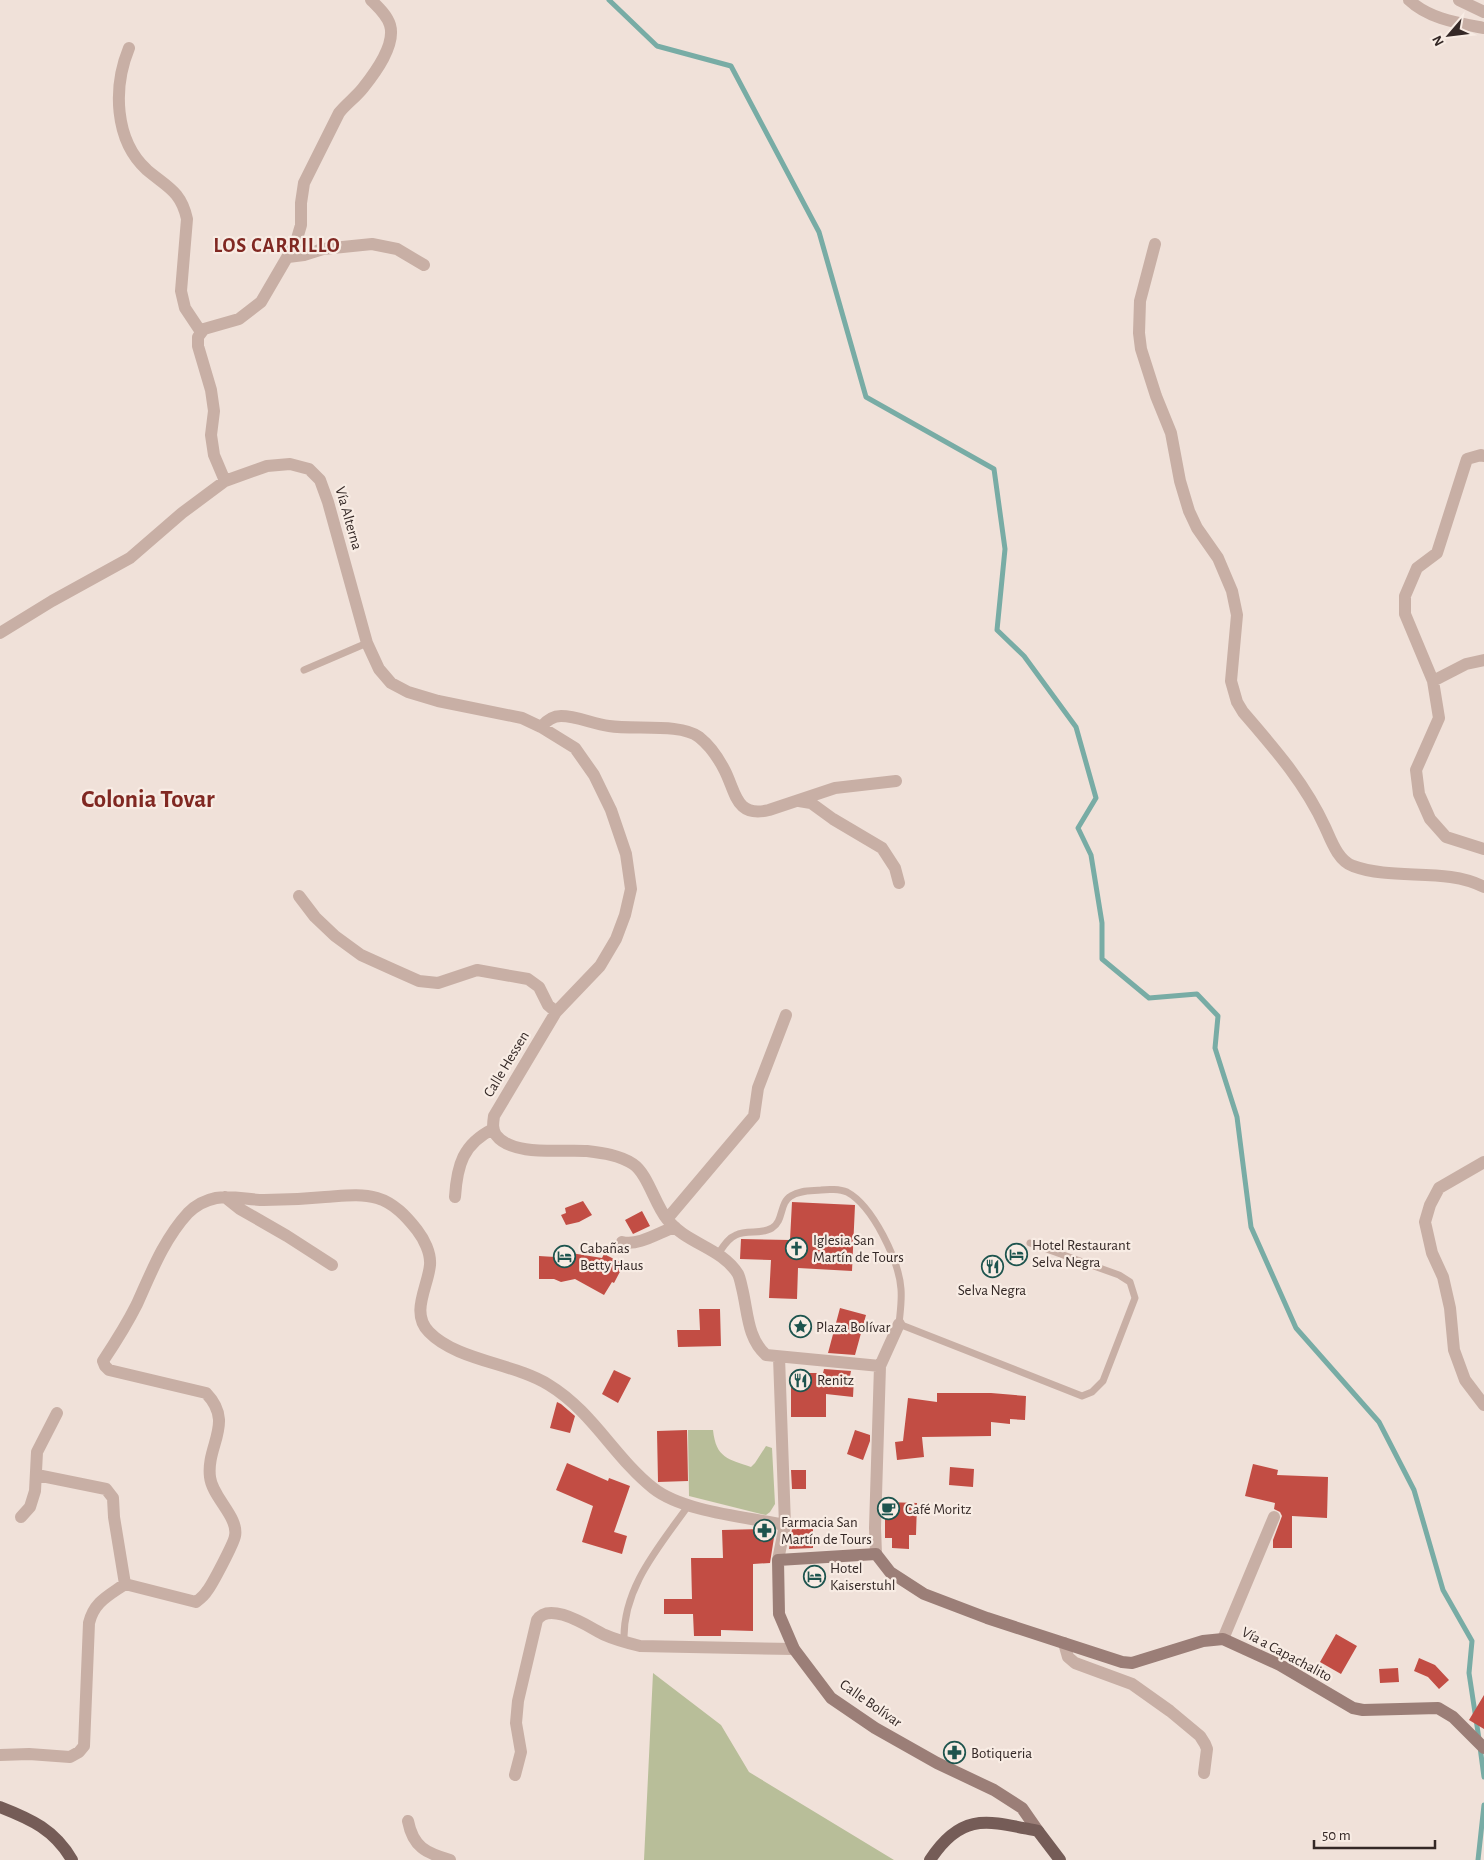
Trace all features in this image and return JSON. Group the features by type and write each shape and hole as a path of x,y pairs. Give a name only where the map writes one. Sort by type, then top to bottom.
{"main road":[{"path":"0,1806 24,1816 48,1830 64,1846 72,1860"},
{"path":"930,1860 940,1843 967,1824 994,1822 1038,1831 1060,1860"}],"street":[{"path":"225,481 214,455 211,435 214,411 211,390 198,346 198,337 208,327 239,319 255,308 261,302 296,242 301,225 301,203 304,184 339,113 362,89 387,50 390,26 385,16 371,0"},
{"path":"1409,0 1418,8 1447,20 1484,28"},
{"path":"1459,0 1484,12"},
{"path":"129,48 120,73 118,87 124,135 136,158 177,193 185,210 187,228 180,290 185,308 201,332"},
{"path":"288,257 304,255 323,249 372,244 397,249 424,265"},
{"path":"1156,244 1140,301 1141,349 1156,396 1171,432 1186,504 1197,528 1218,558 1232,591 1237,615 1231,681 1237,702 1243,712 1291,770 1316,809 1333,845 1350,866 1371,872 1427,875 1474,881 1484,887"},
{"path":"1484,456 1481,455 1467,459 1437,553 1417,568 1405,596 1405,614 1433,680 1439,718 1416,770 1419,794 1430,819 1446,837 1484,849"},
{"name":"Vía Alterna","path":"0,633 52,601 130,558 182,513 225,481 267,466 290,464 310,470 320,480 328,502 367,643 379,670 391,683 408,692 438,701 522,718 542,727"},
{"path":"1433,680 1466,664 1484,660"},
{"path":"542,727 546,721 558,716 632,729 682,730 700,737 712,750 725,770 736,798 746,808 758,813 835,788 896,781"},
{"name":"Calle Hessen","path":"493,1129 494,1116 556,1012 600,966 616,939 625,915 631,889 626,854 611,810 594,775 574,748 542,727"},
{"path":"799,801 811,803 882,848 895,868 899,883"},
{"path":"299,896 315,917 335,936 361,954 398,972 419,981 438,983 477,970 528,979 539,987 548,1005 556,1012"},
{"path":"622,1242 630,1244 638,1242 671,1223 754,1116 758,1088 786,1015"},
{"path":"455,1197 456,1178 467,1149 481,1135 493,1129 496,1136 505,1143 518,1147 550,1151 585,1151 620,1157 636,1166 671,1223 693,1241 710,1248 718,1254 730,1264 739,1276 752,1336 758,1348 766,1355 880,1366"},
{"path":"1484,1162 1439,1188 1430,1205 1426,1222 1432,1253 1443,1277 1450,1308 1454,1350 1465,1380 1484,1405"},
{"path":"0,1755 28,1754 70,1757 79,1752 84,1746 89,1623 91,1614 98,1603 125,1584 196,1602 208,1590 235,1537 235,1527 218,1498 210,1479 210,1468 220,1415 214,1402 206,1394 109,1370 103,1361 137,1303 171,1235 194,1208 209,1200 225,1197 255,1200 288,1200 356,1195 377,1198 394,1205 419,1232 428,1252 430,1263 419,1311 420,1318 427,1331 456,1350 515,1369 550,1386 578,1407 654,1488 670,1498 688,1506 785,1524"},
{"path":"225,1197 240,1209 332,1265"},
{"path":"778,1560 876,1554 875,1528 880,1366 899,1324"},
{"name":"Calle Bolívar","path":"778,1357 785,1524 778,1560 779,1614 794,1649 831,1698 874,1728 937,1763 994,1790 1022,1808 1038,1831"},
{"path":"21,1517 30,1507 37,1475 37,1452 57,1413"},
{"path":"37,1475 106,1488 110,1492 113,1498 114,1517 125,1584"},
{"path":"1223,1639 1274,1517"},
{"name":"Vía a Capachalito","path":"876,1554 890,1572 924,1594 987,1618 1122,1662 1132,1663 1203,1641 1223,1639 1280,1665 1353,1708 1363,1710 1438,1708 1453,1717 1484,1748"},
{"path":"515,1775 521,1752 516,1723 518,1701 539,1617 544,1613 562,1614 624,1642 640,1646 794,1649"},
{"path":"1064,1643 1068,1657 1075,1663 1132,1684 1170,1711 1200,1736 1207,1750 1204,1773"},
{"path":"408,1821 413,1837 419,1847 432,1855 450,1860"}],"lane":[{"path":"304,670 367,643"},
{"path":"718,1254 730,1238 736,1234 757,1233 777,1224 784,1202 790,1196 802,1191 826,1189 845,1191 855,1198 868,1212 884,1239 897,1269 901,1290 899,1324 1082,1396 1092,1392 1103,1381 1135,1298 1130,1282 1119,1275 1030,1243"},
{"path":"624,1642 625,1613 632,1592 649,1560 688,1506"}],"green space":[{"path":"688,1430 713,1430 717,1446 724,1456 751,1467 766,1446 772,1448 775,1504 770,1512 766,1515 689,1496"},
{"path":"653,1673 721,1725 749,1772 894,1860 644,1860"}],"building":[{"path":"583,1201 592,1215 579,1222 566,1225 561,1215 566,1213 565,1208"},
{"name":"Iglesia San Martín de Tours","path":"792,1202 855,1205 852,1271 798,1268 797,1299 769,1298 771,1260 740,1259 741,1239 790,1240"},
{"path":"642,1211 650,1226 633,1234 625,1220"},
{"path":"571,1253 602,1258 604,1254 624,1264 614,1283 612,1282 604,1295 575,1279 561,1282 554,1279 539,1279 539,1256 571,1258"},
{"path":"840,1308 866,1315 855,1355 828,1353"},
{"path":"699,1309 720,1309 721,1346 678,1347 677,1330 700,1330"},
{"path":"824,1369 851,1371 850,1376 854,1377 853,1397 826,1394 826,1417 791,1417 791,1373 823,1373"},
{"path":"614,1370 631,1378 618,1403 602,1394"},
{"path":"937,1393 991,1393 1026,1396 1025,1420 1010,1419 1010,1424 991,1422 991,1436 922,1437 924,1457 897,1460 895,1442 903,1441 908,1398 937,1402"},
{"path":"557,1402 575,1416 570,1433 550,1428"},
{"path":"687,1430 688,1481 658,1482 657,1431"},
{"path":"855,1430 870,1435 870,1441 863,1460 847,1454"},
{"path":"567,1463 608,1481 609,1478 630,1486 614,1532 627,1536 622,1554 582,1542 593,1506 556,1490"},
{"path":"1253,1464 1278,1470 1277,1475 1328,1477 1327,1518 1292,1516 1292,1548 1273,1548 1273,1540 1282,1516 1280,1512 1274,1509 1275,1503 1245,1496"},
{"path":"950,1467 974,1469 973,1487 949,1485"},
{"path":"791,1470 806,1470 806,1489 792,1489"},
{"path":"885,1502 917,1503 916,1535 909,1535 909,1549 892,1548 892,1538 885,1538"},
{"path":"762,1529 775,1531 770,1563 753,1564 753,1631 721,1630 721,1636 694,1636 693,1614 664,1614 664,1599 692,1599 691,1558 723,1558 722,1530"},
{"path":"792,1529 813,1529 813,1548 789,1549"},
{"path":"1336,1634 1357,1646 1341,1674 1320,1662"},
{"path":"1419,1658 1435,1665 1449,1680 1439,1689 1428,1677 1414,1671"},
{"path":"1398,1668 1399,1682 1380,1683 1379,1669"},
{"path":"1484,1695 1484,1729 1469,1720"}],"waterway":[{"path":"609,0 657,46 731,66 819,232 866,397 994,469 1005,549 997,630 1024,656 1076,727 1096,798 1078,828 1091,855 1102,923 1102,959 1149,998 1197,994 1218,1016 1215,1048 1237,1117 1251,1227 1296,1328 1379,1422 1414,1490 1443,1590 1472,1641 1469,1673 1479,1739"},
{"path":"1480,1747 1484,1777"},
{"path":"1478,1860 1484,1805"}],"place":[{"name":"Iglesia San Martín de Tours","path":"797,1249"},
{"name":"Hotel Restaurant Selva Negra","path":"1016,1254"},
{"name":"Cabañas Betty Haus","path":"564,1257"},
{"name":"Selva Negra","path":"992,1267"},
{"name":"Plaza Bolívar","path":"800,1327"},
{"name":"Renitz","path":"801,1380"},
{"name":"Café Moritz","path":"889,1509"},
{"name":"Farmacia San Martín de Tours","path":"765,1531"},
{"name":"Hotel Kaiserstuhl","path":"814,1577"},
{"name":"Botiqueria","path":"955,1753"}],"district":[{"name":"LOS CARRILLO","path":"277,245"},
{"name":"Colonia Tovar","path":"148,798"}]}
